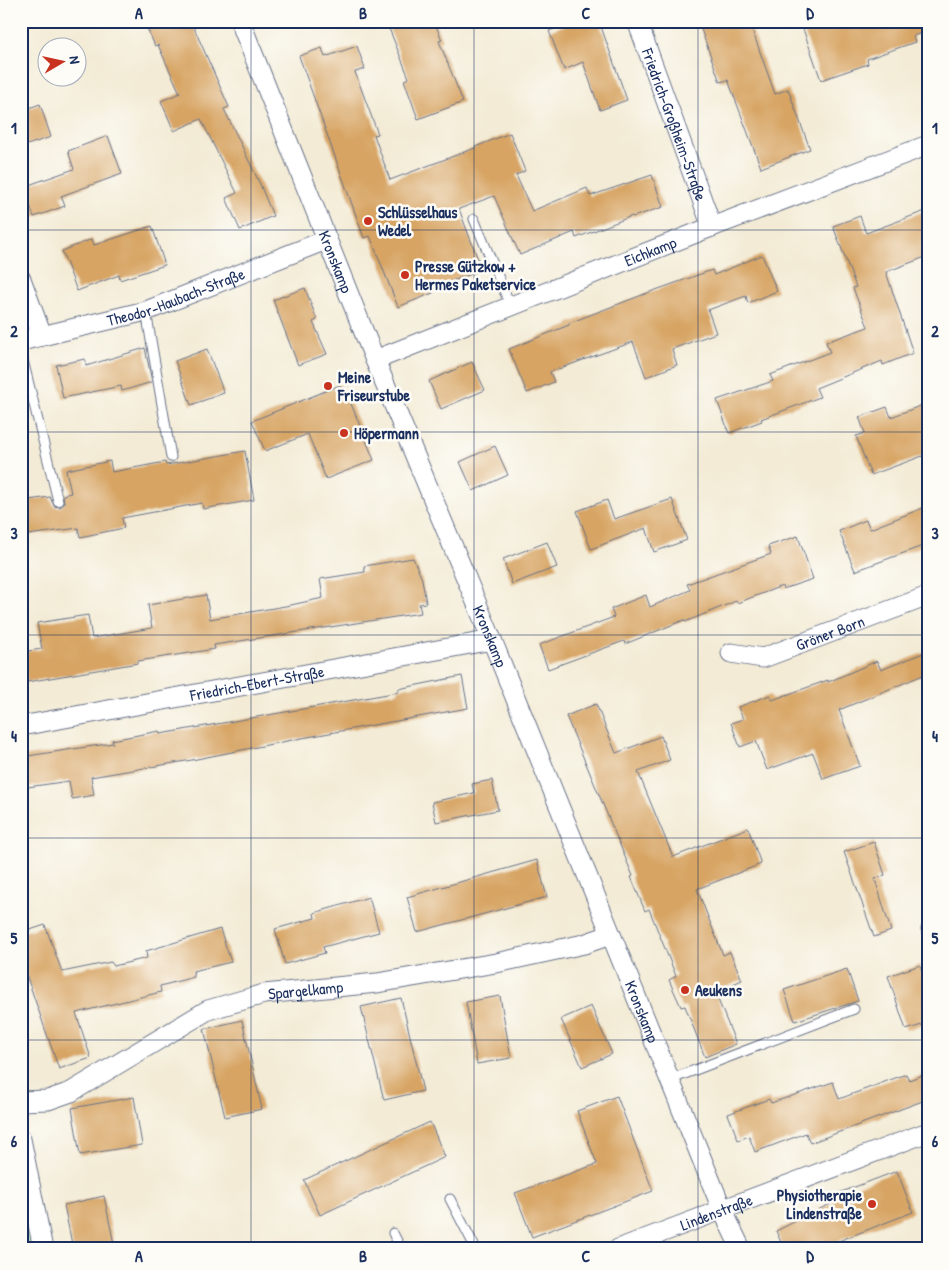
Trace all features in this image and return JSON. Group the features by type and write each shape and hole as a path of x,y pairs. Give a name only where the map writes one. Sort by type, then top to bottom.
{"street":[{"name":"Kronskamp","path":"240,21 374,360 492,640 722,1209 741,1249"},
{"name":"Friedrich-Großheim-Straße","path":"637,21 712,227"},
{"name":"Eichkamp","path":"374,360 712,227 928,145"},
{"name":"Theodor-Haubach-Straße","path":"21,341 146,311 326,240"},
{"path":"21,279 42,336"},
{"name":"Gröner Born","path":"731,653 763,658 928,596"},
{"name":"Friedrich-Ebert-Straße","path":"21,726 492,640"},
{"name":"Spargelkamp","path":"21,1101 48,1100 71,1092 208,1010 264,994 377,983 496,963 584,944 610,934"},
{"name":"Lindenstraße","path":"618,1249 928,1132"},
{"path":"21,1139 43,1249"}],"lane":[{"path":"474,219 510,306"},
{"path":"146,311 170,457"},
{"path":"21,352 58,501"},
{"path":"669,1080 854,1009"},
{"path":"450,1199 476,1249"},
{"path":"393,1233 401,1249"}],"green space":[{"path":"21,1139 43,1249 21,1249"}],"building":[{"path":"144,21 191,21 229,107 224,109 260,184 273,216 240,230 226,198 237,193 201,119 174,131 161,101 180,93 158,45 155,46"},
{"path":"386,21 434,21 442,40 439,41 463,102 418,119 404,80 409,78"},
{"path":"575,21 599,21 627,100 600,110 583,62 564,70 549,31"},
{"path":"698,21 749,21 775,94 788,89 810,149 761,168 728,80 720,82"},
{"path":"815,21 928,21 928,31 913,36 915,42 867,59 868,64 821,80 802,26"},
{"path":"357,46 365,69 355,72 378,134 374,135 390,180 510,133 525,171 516,175 532,211 587,188 590,196 652,175 663,207 632,216 576,238 574,232 520,255 494,196 459,209 482,270 431,289 433,293 398,307 370,236 364,238 299,56 322,48 325,57"},
{"path":"40,104 51,137 21,147 21,111"},
{"path":"108,136 122,174 61,196 65,206 34,217 23,187 74,169 68,151"},
{"path":"928,210 928,256 886,272 913,353 883,365 882,361 816,388 820,397 729,433 717,400 773,381 770,375 830,352 826,342 868,327 853,288 856,287 833,226 860,216 866,233"},
{"path":"152,226 165,265 120,280 119,275 77,291 62,251 92,239 94,245"},
{"path":"762,255 777,291 748,303 746,296 708,310 716,333 672,349 677,365 646,377 633,342 550,372 554,382 527,393 509,349 569,325 569,323 650,292 712,270 714,275"},
{"path":"305,288 317,320 313,322 327,354 298,365 273,300"},
{"path":"145,348 152,382 122,391 121,386 63,398 56,365 85,359 86,366"},
{"path":"207,349 224,393 191,405 175,361"},
{"path":"472,362 485,390 441,409 429,381"},
{"path":"340,385 344,396 347,394 374,460 326,479 308,434 265,451 252,421"},
{"path":"928,403 928,454 871,475 856,436 865,433 859,417 887,407 891,417"},
{"path":"495,446 508,475 473,491 460,462"},
{"path":"245,451 254,500 203,509 202,503 122,518 124,528 80,537 78,528 21,536 21,501 50,497 54,506 62,506 64,502 63,495 71,493 66,470 110,461 112,472 165,462 166,465"},
{"path":"672,499 687,540 654,552 646,528 591,549 577,511 607,500 614,519"},
{"path":"928,506 928,544 855,571 839,531 866,520 870,529"},
{"path":"798,536 813,579 783,589 782,586 737,603 736,601 625,644 624,641 548,669 539,645 614,617 611,609 646,595 650,607 690,590 687,584 771,554 768,546"},
{"path":"547,542 557,567 512,584 503,559"},
{"path":"413,558 422,579 426,603 419,604 421,613 214,645 215,649 27,682 22,652 42,649 37,623 88,615 92,638 152,628 148,605 206,595 210,619 291,605 323,598 320,579 365,572 364,566"},
{"path":"928,651 928,673 839,710 860,766 823,779 813,753 767,770 756,741 740,747 731,723 743,719 738,707 770,695 772,700 828,680 828,682 877,661 881,670"},
{"path":"462,676 468,708 91,777 94,795 72,799 69,781 21,788 21,757 113,743 112,740 159,731 160,734 399,692 398,689"},
{"path":"596,704 616,753 661,736 670,760 638,772 673,857 748,828 761,864 697,889 723,955 730,952 742,980 715,992 736,1044 705,1057 685,1006 681,1007 669,980 676,976 649,909 645,911 631,877 633,876 566,716"},
{"path":"492,780 498,810 436,822 432,802 474,793 472,784"},
{"path":"874,842 885,875 875,879 891,931 874,937 844,852"},
{"path":"537,860 547,897 417,932 407,897"},
{"path":"369,897 379,932 323,947 325,953 285,964 275,929 315,918 314,913"},
{"path":"45,925 62,972 111,962 114,966 147,958 146,951 220,929 231,962 193,971 194,977 160,986 161,992 76,1013 91,1058 59,1069 21,960 21,933"},
{"path":"920,965 928,988 928,1023 906,1030 888,976"},
{"path":"847,969 858,1001 795,1021 784,990"},
{"path":"500,996 511,1058 477,1064 466,1002"},
{"path":"401,998 423,1091 384,1100 361,1007"},
{"path":"591,1006 612,1054 582,1067 561,1019"},
{"path":"242,1020 262,1109 225,1117 204,1029"},
{"path":"928,1073 928,1099 810,1143 806,1133 755,1152 749,1136 738,1140 728,1114 769,1099 771,1103 833,1082 839,1099 906,1074 909,1080"},
{"path":"617,1096 653,1191 532,1237 515,1193 597,1164 577,1111"},
{"path":"134,1097 142,1145 80,1155 72,1108"},
{"path":"430,1122 445,1157 320,1215 304,1180"},
{"name":"Physiotherapie Lindenstraße","path":"897,1171 913,1212 818,1249 784,1249 776,1231 834,1202 831,1196"},
{"path":"104,1196 115,1249 73,1249 64,1205"}],"place":[{"name":"Schlüsselhaus Wedel","path":"368,221"},
{"name":"Presse Gützkow + Hermes Paketservice","path":"405,275"},
{"name":"Meine Friseurstube","path":"328,386"},
{"name":"Höpermann","path":"344,433"},
{"name":"Aeukens","path":"685,990"},
{"name":"Physiotherapie Lindenstraße","path":"872,1204"}]}
